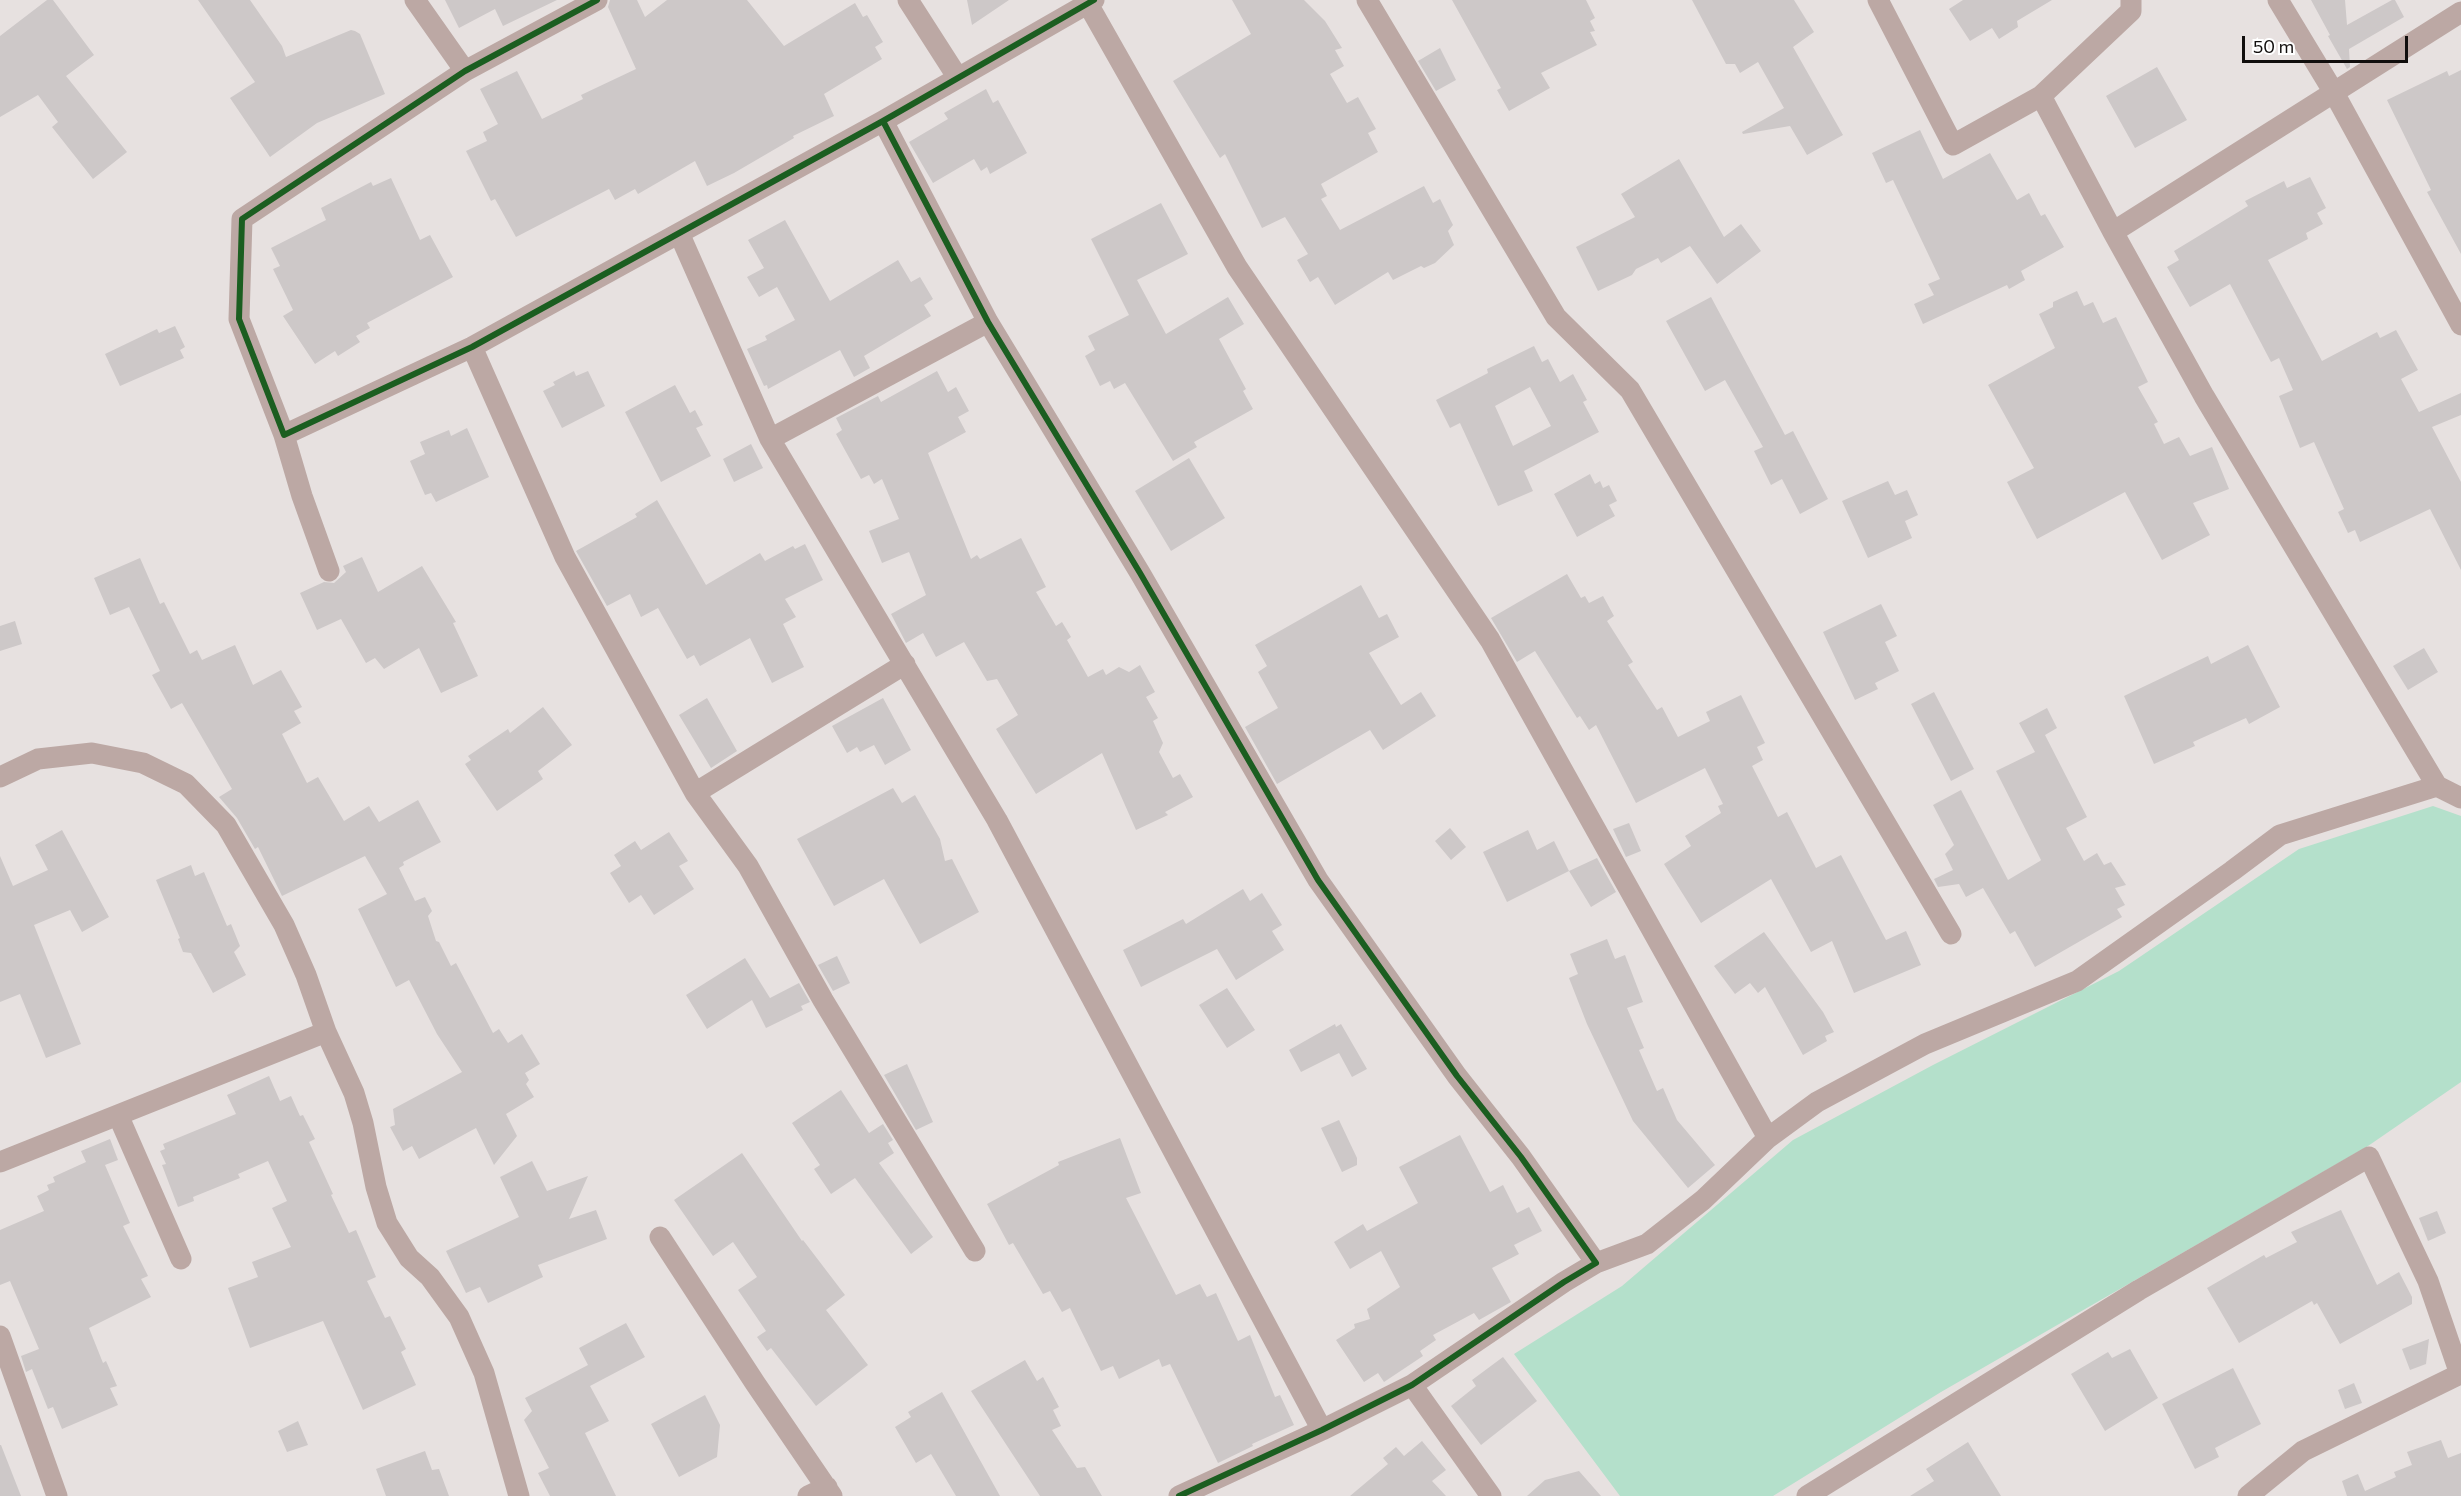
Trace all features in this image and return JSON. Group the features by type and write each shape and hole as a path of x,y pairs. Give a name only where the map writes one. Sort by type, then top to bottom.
{"street":[{"path":"415,0 465,71"},
{"path":"329,571 302,496 284,435 239,318 242,219 465,71 597,0"},
{"path":"908,0 958,78"},
{"path":"1367,0 1556,317 1630,390 1951,934"},
{"path":"1878,0 1953,145 2041,96 2131,11 2131,0"},
{"path":"2278,0 2333,91 2461,325"},
{"path":"284,435 472,347 883,121 1091,2 1237,267 1490,640 1768,1138"},
{"path":"2113,232 2461,12"},
{"path":"2041,96 2204,396 2437,786 2461,798"},
{"path":"883,121 988,322 1140,573 1318,880 1457,1076 1521,1157 1596,1263"},
{"path":"679,233 771,439 997,820 1322,1430"},
{"path":"771,439 988,322"},
{"path":"472,347 565,557 695,793 748,866 823,1000 975,1251"},
{"path":"695,793 905,664"},
{"path":"0,777 38,759 92,753 143,763 186,784 226,825 284,925 306,975 326,1032 354,1093 363,1123 376,1187 387,1223 409,1258 430,1277 459,1317 484,1373 519,1496"},
{"path":"1179,1496 1322,1430 1412,1385 1564,1282 1596,1263 1647,1244 1703,1200 1768,1138 1817,1102 1925,1044 2077,981 2280,835 2437,786"},
{"path":"0,1162 326,1032"},
{"path":"118,1115 181,1259"},
{"path":"1807,1496 2139,1290 2369,1157 2428,1281 2460,1374 2303,1451 2248,1496"},
{"path":"660,1237 755,1383 830,1491 808,1496"},
{"path":"0,1336 57,1496"},
{"path":"1412,1385 1491,1496"}],"green space":[{"path":"2433,806 2461,816 2461,1082 2368,1146 1941,1392 1773,1496 1620,1496 1514,1354 1622,1286 1793,1140 1933,1065 2119,971 2299,849"}],"building":[{"path":"47,0 53,0 94,55 66,76 127,152 93,179 52,127 58,122 38,95 0,117 0,36"},
{"path":"198,0 250,0 282,46 286,57 351,30 355,31 360,34 385,94 317,123 270,157 230,98 255,82"},
{"path":"445,0 557,0 503,26 495,9 459,28"},
{"path":"610,0 637,0 645,17 667,0 747,0 784,46 855,3 863,17 867,15 883,42 875,47 882,59 824,94 834,116 793,136 794,138 734,173 707,186 695,161 638,194 635,189 615,200 609,189 516,237 495,199 491,201 466,151 487,141 483,132 498,124 480,89 517,71 542,119 583,99 581,95 636,69 608,7"},
{"path":"967,0 1009,0 972,25"},
{"path":"1232,0 1304,0 1325,21 1342,48 1335,50 1344,66 1330,74 1347,103 1358,97 1376,129 1368,133 1378,152 1321,184 1327,196 1321,199 1340,230 1424,186 1433,203 1440,199 1453,225 1448,231 1454,245 1435,263 1424,268 1421,266 1393,280 1388,272 1335,305 1318,277 1310,282 1297,260 1308,254 1285,217 1262,228 1225,154 1220,158 1173,81 1251,34"},
{"path":"1452,0 1586,0 1595,18 1590,21 1595,31 1590,32 1597,45 1541,73 1550,88 1509,111 1497,90 1501,88"},
{"path":"1692,0 1794,0 1814,32 1793,47 1843,135 1807,155 1790,126 1743,134 1742,132 1784,108 1758,62 1740,73 1735,64 1726,64"},
{"path":"1963,0 2052,0 2017,21 2018,27 1999,39 1992,28 1970,41 1949,9"},
{"path":"2311,0 2345,0 2347,25 2392,0 2395,0 2404,17 2349,49 2350,67 2347,69"},
{"path":"1440,48 1456,80 1436,91 1418,61"},
{"path":"2157,67 2187,120 2135,148 2106,96"},
{"path":"2461,70 2461,254 2427,192 2431,190 2387,100 2447,71 2449,76"},
{"path":"986,89 993,103 998,100 1027,153 990,174 987,167 981,171 974,159 933,183 909,142 948,119 944,113"},
{"path":"1920,130 1943,179 1990,153 2017,200 2029,193 2041,216 2045,214 2064,247 2021,271 2025,280 2009,289 2007,285 1923,324 1914,304 1934,295 1928,284 1940,279 1893,180 1886,183 1872,153"},
{"path":"1679,159 1724,237 1741,224 1761,251 1717,284 1690,246 1661,263 1658,258 1636,269 1632,275 1598,291 1576,247 1635,217 1621,194"},
{"path":"2310,177 2326,208 2317,213 2323,224 2306,233 2308,239 2268,260 2322,361 2377,332 2380,338 2396,330 2418,370 2401,379 2419,412 2461,393 2461,415 2432,427 2461,482 2461,570 2430,509 2360,542 2355,530 2348,533 2338,512 2344,509 2314,442 2300,448 2279,396 2293,390 2279,358 2271,362 2230,284 2190,307 2167,267 2179,260 2174,251 2248,206 2245,201 2284,181 2287,188"},
{"path":"391,178 420,240 430,235 453,277 367,323 370,328 356,336 360,342 338,356 335,351 315,364 283,316 293,310 273,269 280,266 271,248 326,220 321,208 371,182 373,186"},
{"path":"1161,203 1188,254 1137,280 1166,334 1228,297 1244,324 1219,339 1246,389 1243,391 1253,409 1194,442 1197,447 1173,461 1125,383 1114,389 1110,381 1100,386 1085,356 1095,350 1088,336 1129,315 1091,239"},
{"path":"785,220 830,301 898,260 911,282 920,277 933,299 924,305 931,316 864,356 870,368 854,377 840,350 768,389 767,385 764,386 747,349 767,340 765,336 795,320 777,287 759,297 747,277 764,268 748,240"},
{"path":"2077,291 2084,306 2093,302 2103,323 2116,317 2148,382 2138,387 2158,422 2154,424 2164,444 2179,437 2190,456 2212,447 2229,489 2193,503 2210,535 2162,560 2125,492 2037,539 2007,482 2034,468 1988,385 2055,348 2039,314 2053,307 2053,302"},
{"path":"1711,297 1785,435 1793,431 1828,499 1800,514 1782,479 1771,485 1754,451 1763,447 1725,380 1705,391 1666,321"},
{"path":"175,326 185,347 180,350 184,358 120,386 105,354 157,329 159,333"},
{"path":"1534,346 1542,362 1548,359 1560,382 1573,374 1587,400 1583,402 1599,432 1524,471 1533,491 1498,506 1460,423 1450,428 1436,400 1488,373 1487,369","holes":["1530,387 1551,426 1513,446 1495,406"]},
{"path":"574,371 576,376 588,371 605,406 562,428 543,391 555,385 553,382"},
{"path":"937,371 948,392 956,387 969,411 958,417 966,432 928,453 971,559 977,555 980,559 1021,538 1046,587 1036,592 1056,626 1062,622 1071,637 1067,640 1088,677 1103,669 1106,675 1119,667 1129,672 1140,665 1155,692 1146,697 1158,718 1153,721 1163,743 1159,752 1173,778 1180,774 1193,797 1165,812 1168,815 1136,830 1102,753 1036,794 996,729 1018,715 997,679 987,681 964,642 936,657 923,633 906,643 891,614 926,595 909,552 882,563 869,531 899,519 882,479 874,484 869,475 861,479 836,434 842,430 836,418 878,396 881,402"},
{"path":"675,385 690,413 695,410 703,425 696,428 711,456 661,482 625,412"},
{"path":"467,428 489,477 436,502 431,493 425,495 410,461 425,454 420,442 449,430 451,436"},
{"path":"751,444 763,468 734,482 723,459"},
{"path":"1189,458 1225,518 1171,551 1135,491"},
{"path":"1590,474 1595,484 1600,481 1603,488 1609,485 1617,501 1609,505 1615,516 1577,537 1554,494"},
{"path":"1888,481 1895,495 1907,490 1918,515 1905,521 1912,538 1868,558 1842,501"},
{"path":"657,500 706,585 760,553 765,561 793,546 795,549 805,544 823,580 785,599 796,617 783,624 804,667 772,683 750,638 700,666 694,655 687,659 658,608 641,617 630,594 607,606 576,551 637,517 635,514"},
{"path":"362,557 378,592 422,566 456,622 453,623 478,676 441,693 419,648 384,669 375,658 366,663 341,619 317,630 300,593 324,582 334,583 346,572 343,566"},
{"path":"140,558 160,604 164,602 190,654 197,650 202,660 235,645 253,685 281,670 302,707 294,711 301,723 282,734 307,783 318,777 344,821 369,806 379,822 418,800 441,842 403,862 404,865 399,868 415,901 425,897 432,911 428,916 436,941 439,942 451,966 456,963 493,1033 499,1029 508,1043 522,1034 540,1064 525,1073 529,1080 526,1084 534,1097 506,1114 517,1136 494,1165 476,1128 419,1159 412,1146 403,1151 390,1127 395,1125 393,1109 462,1072 437,1034 409,980 396,987 358,909 387,894 365,856 282,896 258,847 255,849 237,818 219,797 232,789 182,703 171,709 152,675 160,671 129,607 110,615 94,578"},
{"path":"1567,574 1581,598 1585,596 1589,603 1603,596 1614,616 1607,621 1633,662 1628,665 1657,710 1662,707 1678,737 1710,721 1706,712 1741,695 1765,743 1757,747 1763,760 1752,766 1778,817 1787,812 1816,868 1841,855 1886,940 1906,931 1921,965 1854,993 1832,941 1811,952 1771,879 1701,923 1664,864 1691,846 1685,836 1721,813 1718,806 1723,804 1705,768 1636,803 1596,725 1589,730 1580,716 1577,718 1535,651 1517,662 1491,618"},
{"path":"1361,585 1379,618 1387,614 1399,637 1369,653 1401,705 1421,692 1436,716 1383,750 1370,730 1277,784 1245,727 1278,708 1258,672 1267,666 1255,645"},
{"path":"1881,604 1897,636 1885,642 1899,671 1875,683 1878,689 1855,700 1823,632"},
{"path":"15,621 22,644 0,651 0,626"},
{"path":"2248,645 2280,707 2249,724 2246,718 2193,742 2195,746 2154,764 2124,696 2208,656 2211,664"},
{"path":"2424,648 2438,672 2408,690 2393,666"},
{"path":"1934,692 1974,769 1951,781 1911,704"},
{"path":"707,698 737,751 711,768 679,715"},
{"path":"883,698 911,750 885,765 874,745 860,752 857,747 847,753 832,726"},
{"path":"543,707 572,745 538,771 543,779 497,811 465,764 471,760 468,756 508,729 510,733"},
{"path":"2047,708 2057,728 2045,735 2087,817 2066,828 2084,861 2097,853 2104,865 2111,862 2126,885 2115,888 2125,905 2117,909 2122,917 2035,967 2015,931 2010,934 1983,888 1966,897 1959,884 1938,887 1934,879 1953,870 1945,854 1954,845 1933,805 1961,790 2008,880 2040,861 1996,771 2035,752 2019,723"},
{"path":"893,788 902,803 915,795 940,839 945,861 952,859 979,912 920,944 884,879 834,906 797,839"},
{"path":"1629,823 1641,851 1626,857 1613,829"},
{"path":"1450,828 1466,847 1451,860 1435,841"},
{"path":"62,830 109,917 82,932 70,910 34,925 81,1044 46,1058 20,994 0,1002 0,856 13,886 48,870 35,845"},
{"path":"1528,830 1537,850 1554,841 1569,871 1507,902 1483,852"},
{"path":"669,832 688,861 679,866 694,889 654,915 641,895 629,903 610,873 621,866 614,855 635,841 641,850"},
{"path":"1597,858 1616,892 1591,907 1569,871"},
{"path":"191,865 195,876 204,872 227,926 231,924 240,946 234,952 246,975 213,993 191,953 183,952 178,939 180,938 156,880"},
{"path":"1243,889 1250,901 1262,893 1282,925 1272,931 1284,950 1236,980 1217,949 1141,987 1123,950 1183,919 1186,924"},
{"path":"1764,932 1823,1012 1834,1032 1825,1036 1827,1041 1803,1055 1765,987 1758,993 1750,983 1735,994 1714,966"},
{"path":"1607,939 1615,959 1625,955 1643,1002 1627,1008 1644,1048 1639,1050 1657,1091 1663,1088 1677,1120 1715,1165 1688,1188 1633,1121 1587,1024 1569,978 1578,974 1570,954"},
{"path":"837,956 850,983 833,991 818,965"},
{"path":"745,958 770,998 799,983 810,1002 801,1006 803,1010 766,1028 752,1000 707,1029 686,995"},
{"path":"1227,988 1255,1030 1227,1048 1199,1005"},
{"path":"1335,1024 1336,1027 1341,1024 1367,1069 1352,1077 1339,1053 1301,1072 1289,1050"},
{"path":"907,1064 933,1122 916,1130 884,1075"},
{"path":"269,1076 280,1101 291,1096 300,1116 303,1115 315,1139 309,1142 333,1194 331,1195 349,1233 356,1230 376,1277 367,1281 385,1318 390,1316 406,1349 401,1352 416,1385 363,1410 323,1321 250,1348 228,1288 258,1277 252,1262 291,1247 272,1208 287,1201 268,1161 238,1174 240,1178 193,1197 194,1201 178,1207 162,1165 166,1164 160,1151 165,1149 163,1144 236,1114 227,1095"},
{"path":"841,1090 869,1133 883,1124 893,1140 888,1143 894,1153 879,1163 933,1237 911,1254 855,1178 831,1194 814,1169 820,1165 792,1123"},
{"path":"1339,1120 1357,1158 1357,1165 1342,1172 1321,1128"},
{"path":"1460,1135 1490,1192 1503,1185 1517,1213 1529,1207 1542,1231 1514,1245 1519,1254 1492,1268 1511,1302 1479,1320 1474,1313 1433,1335 1436,1340 1420,1351 1423,1356 1384,1382 1378,1373 1364,1382 1336,1340 1355,1328 1354,1324 1370,1319 1367,1309 1400,1287 1381,1251 1350,1269 1334,1242 1363,1224 1367,1231 1418,1203 1399,1167"},
{"path":"1120,1138 1141,1193 1126,1198 1176,1295 1200,1284 1207,1297 1216,1293 1238,1341 1250,1335 1275,1397 1280,1395 1294,1425 1218,1463 1170,1364 1162,1367 1159,1359 1119,1379 1113,1366 1101,1371 1070,1308 1062,1312 1050,1291 1043,1294 1013,1243 1009,1245 987,1204 1059,1165 1058,1162"},
{"path":"110,1139 118,1160 105,1165 130,1223 123,1226 148,1276 141,1279 151,1297 89,1328 103,1363 106,1361 117,1386 110,1388 118,1405 62,1429 53,1407 48,1409 32,1369 26,1372 21,1356 39,1349 10,1281 0,1285 0,1230 44,1211 37,1196 49,1190 47,1185 55,1182 53,1177 86,1162 81,1151"},
{"path":"742,1153 802,1241 845,1295 826,1310 868,1365 816,1406 771,1348 767,1351 757,1337 766,1331 738,1290 757,1277 733,1242 713,1256 674,1200"},
{"path":"532,1161 547,1191 588,1176 569,1219 596,1210 607,1239 538,1265 543,1277 488,1303 480,1287 466,1293 446,1251 519,1217 500,1177"},
{"path":"2341,1210 2377,1285 2399,1272 2412,1297 2412,1304 2340,1344 2317,1303 2314,1305 2312,1301 2239,1343 2207,1288 2264,1255 2266,1258 2297,1242 2291,1232"},
{"path":"2437,1211 2446,1233 2428,1241 2419,1218"},
{"path":"626,1323 645,1357 590,1386 609,1421 585,1433 616,1496 550,1496 538,1473 549,1468 524,1420 532,1411 525,1398 588,1365 579,1348"},
{"path":"2429,1339 2426,1364 2410,1370 2402,1349"},
{"path":"2130,1349 2158,1398 2105,1431 2071,1374 2108,1352 2112,1358"},
{"path":"1503,1357 1537,1401 1481,1445 1451,1406 1476,1386 1472,1380"},
{"path":"1025,1360 1037,1381 1043,1377 1059,1407 1053,1410 1061,1426 1052,1430 1077,1468 1085,1467 1102,1496 1040,1496 971,1391"},
{"path":"2233,1368 2261,1424 2215,1448 2219,1457 2195,1469 2162,1404"},
{"path":"2354,1383 2362,1403 2345,1409 2338,1390"},
{"path":"942,1392 1000,1496 956,1496 931,1454 916,1463 895,1427 911,1417 908,1412"},
{"path":"705,1395 720,1425 717,1457 679,1477 651,1424"},
{"path":"298,1421 308,1445 287,1452 278,1431"},
{"path":"2441,1440 2448,1458 2461,1453 2461,1496 2347,1496 2342,1481 2358,1474 2365,1491 2396,1477 2394,1472 2412,1465 2407,1452"},
{"path":"1422,1441 1446,1470 1432,1481 1446,1496 1350,1496 1388,1464 1383,1458 1396,1447 1404,1456"},
{"path":"1968,1442 2001,1496 1910,1496 1934,1481 1926,1469"},
{"path":"1,1445 21,1496 0,1496"},
{"path":"425,1451 432,1470 439,1469 449,1496 386,1496 376,1469"},
{"path":"1579,1471 1601,1496 1527,1496 1545,1480"}],"cycle path":[{"path":"597,0 465,71 242,219 239,319 284,435 472,347 883,121 1094,0"},
{"path":"883,121 988,322 1140,573 1318,880 1457,1076 1521,1157 1596,1263 1564,1282 1412,1385 1322,1430 1179,1496"}]}
